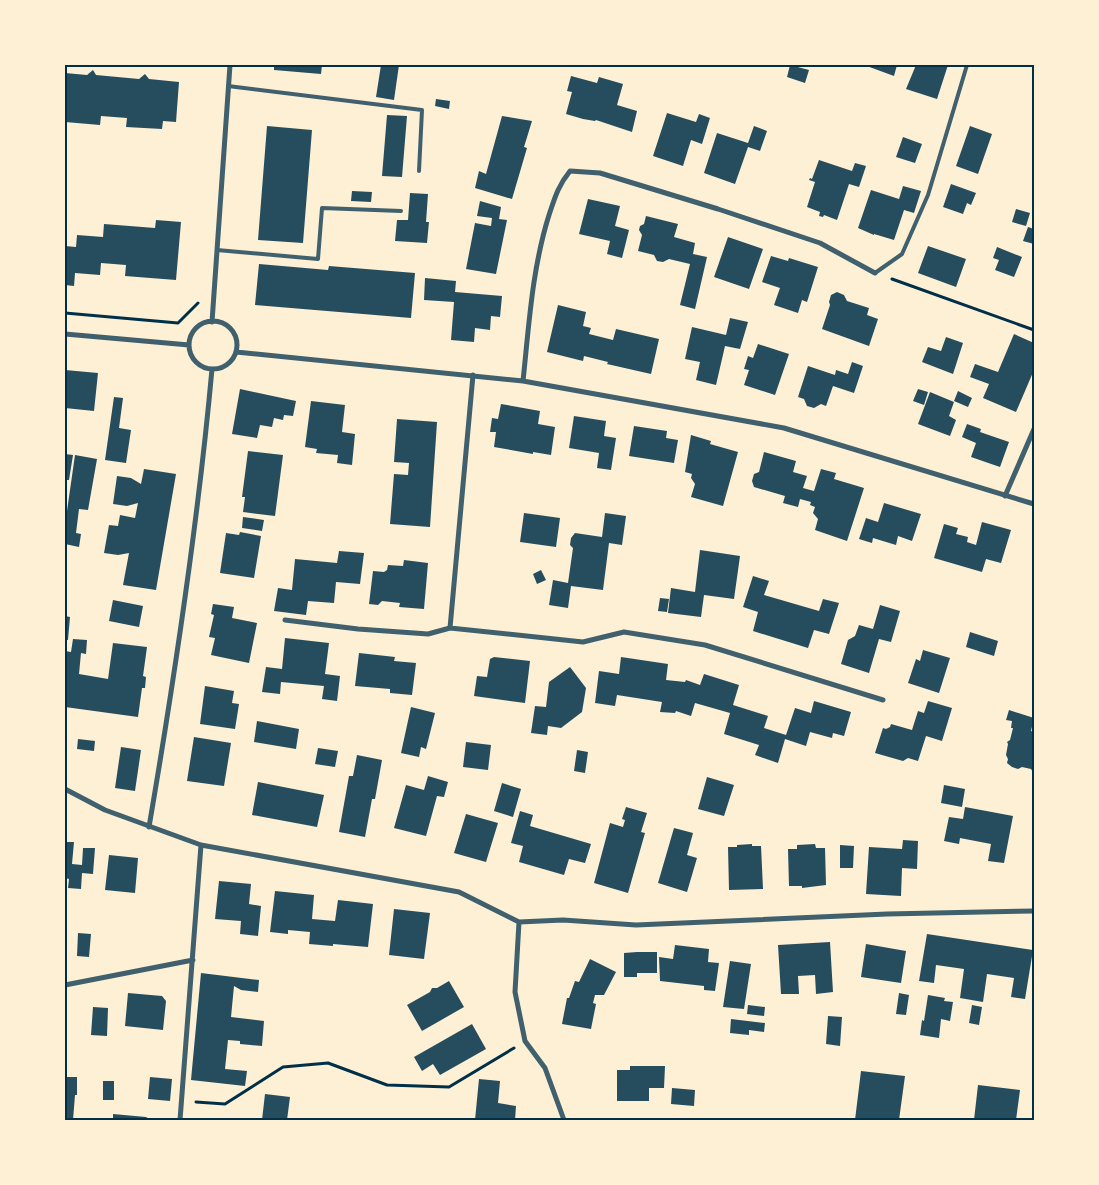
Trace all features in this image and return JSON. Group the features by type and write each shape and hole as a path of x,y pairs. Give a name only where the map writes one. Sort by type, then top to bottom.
{"street":[{"path":"212,322 230,65"},
{"path":"523,381 540,242 559,184 570,171 600,173 820,243 875,273"},
{"path":"212,322 223,324 231,330 235,337 236,352 228,363 221,368 212,369 203,367 196,362 191,356 189,345 190,337 197,328 205,323 212,322"},
{"path":"65,334 189,345"},
{"path":"236,352 523,381 784,428 1034,504"},
{"path":"149,827 169,710 190,565 206,439 212,369"},
{"path":"450,628 473,375"},
{"path":"1005,496 1034,429"},
{"path":"285,620 358,629 428,634 450,628 583,642 624,632 705,645 883,700"},
{"path":"65,789 105,810 201,845 459,892 519,922 563,920 636,925 887,914 1034,911"},
{"path":"180,1120 201,845"},
{"path":"519,922 514,992 525,1041 545,1068 564,1120"},
{"path":"65,985 193,960"}],"lane":[{"path":"875,273 902,254 928,195 967,65"},
{"path":"228,86 422,110 419,171"},
{"path":"217,250 318,259 322,208 401,211"}],"path":[{"path":"875,273 1034,330"},
{"path":"65,313 178,323 215,286"},
{"path":"182,1101 225,1104 283,1067 328,1063 387,1085 449,1087 525,1041"}],"building":[{"path":"274,65 322,65 321,74 274,70"},
{"path":"381,65 399,65 394,100 376,97"},
{"path":"790,65 809,70 805,83 787,77"},
{"path":"864,65 897,65 894,76"},
{"path":"916,65 948,65 937,99 906,89"},
{"path":"93,70 96,75 139,79 145,74 149,79 179,82 176,122 163,121 162,129 126,127 127,118 101,116 100,125 65,122 65,73 87,75"},
{"path":"571,76 597,83 599,77 623,84 617,105 637,111 632,132 596,120 583,119 566,114 572,92 567,91"},
{"path":"436,99 450,101 449,109 435,106"},
{"path":"667,113 696,122 699,114 710,118 702,144 691,140 683,166 653,156"},
{"path":"387,115 407,116 402,177 382,176"},
{"path":"502,116 532,121 524,147 527,148 512,199 475,188 479,171 486,174"},
{"path":"267,126 312,130 303,243 258,240"},
{"path":"754,126 767,131 760,151 748,147 735,184 704,173 717,133 748,143"},
{"path":"970,126 992,134 978,174 956,166"},
{"path":"903,137 922,144 915,163 896,157"},
{"path":"819,160 852,171 855,163 866,166 859,187 849,184 837,220 824,215 823,217 819,216 820,212 807,207 815,182 809,180 810,178 812,179"},
{"path":"951,184 976,193 971,205 967,203 963,214 943,207"},
{"path":"903,186 921,191 914,213 904,210 894,240 874,235 858,228 871,190 899,199"},
{"path":"352,191 372,192 371,202 351,201"},
{"path":"410,193 428,194 426,222 429,222 427,243 395,241 397,220 408,220"},
{"path":"588,199 620,206 615,226 629,230 622,258 607,254 610,241 579,234"},
{"path":"480,201 501,207 499,219 507,220 496,274 466,269 475,223 491,226 492,218 477,216"},
{"path":"1016,209 1030,213 1026,226 1012,222"},
{"path":"646,216 678,224 674,237 695,243 693,254 707,257 695,309 680,305 690,264 669,259 663,262 657,261 654,255 638,251 642,235 639,230 640,226 644,224"},
{"path":"156,220 181,222 176,280 125,276 126,265 101,263 100,275 75,273 74,286 65,285 65,246 76,247 77,235 103,237 104,224 155,228"},
{"path":"1028,227 1034,229 1034,244 1023,241"},
{"path":"728,237 763,249 749,289 714,277"},
{"path":"928,246 966,259 956,287 918,273"},
{"path":"997,247 1022,257 1014,277 995,270 999,260 993,258"},
{"path":"771,256 788,261 789,258 818,267 807,302 802,300 798,313 774,305 780,288 762,282"},
{"path":"259,264 328,270 329,266 415,273 411,318 255,305"},
{"path":"425,278 456,281 455,292 502,296 500,317 491,316 490,330 475,328 474,342 451,340 454,302 424,300"},
{"path":"837,292 844,295 847,301 869,308 867,315 878,319 869,346 822,329 830,305 831,295"},
{"path":"558,305 586,312 583,326 591,328 589,334 613,340 616,329 659,339 651,374 607,364 608,362 584,356 583,361 547,352"},
{"path":"730,318 748,322 740,349 725,346 716,385 696,380 700,362 685,359 692,327 726,335"},
{"path":"1014,334 1034,343 1034,370 1016,412 983,398 989,384 970,377 975,364 998,372"},
{"path":"946,337 963,343 953,374 922,362 928,347 941,351"},
{"path":"758,344 789,354 775,395 744,385 749,370 744,369 748,356 753,358"},
{"path":"852,362 863,366 854,393 833,386 826,406 821,404 814,408 807,406 804,399 798,397 808,366 835,375 836,370 848,374"},
{"path":"65,370 98,373 94,411 65,408"},
{"path":"240,389 296,401 293,416 284,415 283,420 274,418 272,427 260,425 257,438 232,434"},
{"path":"918,389 928,392 924,405 913,401"},
{"path":"958,391 972,398 968,407 954,401"},
{"path":"930,392 954,402 949,416 956,420 950,436 918,424"},
{"path":"114,397 123,398 119,428 131,430 126,463 105,460"},
{"path":"311,401 345,405 342,432 355,434 352,465 337,463 338,455 316,453 317,449 305,447"},
{"path":"501,404 540,411 538,424 555,427 551,455 533,452 533,454 494,447 496,432 490,432 492,418 498,419"},
{"path":"574,416 606,421 604,436 616,438 611,470 597,468 599,453 569,448"},
{"path":"397,419 437,422 430,527 390,524 394,474 408,475 409,463 394,462"},
{"path":"967,424 981,429 980,432 1009,442 1000,467 971,457 976,443 962,437"},
{"path":"634,426 667,431 666,438 678,440 674,463 629,456"},
{"path":"691,435 711,441 710,444 738,452 723,506 691,497 695,484 691,478 692,474 685,472"},
{"path":"248,451 283,455 275,516 243,512 245,497 242,497"},
{"path":"764,452 796,461 793,472 807,476 803,488 814,491 821,469 836,473 834,479 864,488 847,541 815,530 818,519 813,513 815,507 810,505 811,502 800,499 798,507 783,503 785,496 754,487 752,481 754,474 759,472"},
{"path":"65,454 73,455 69,480 65,480"},
{"path":"75,455 97,459 88,510 79,509 76,533 81,534 79,547 65,544 65,525"},
{"path":"144,469 176,474 156,590 123,585 129,553 118,555 104,553 109,525 118,526 120,515 135,518 138,503 127,506 113,504 117,476 131,478 141,484"},
{"path":"884,503 921,514 912,541 898,536 896,545 873,538 872,543 859,539 866,518 878,522"},
{"path":"524,513 560,518 556,547 520,542"},
{"path":"605,513 626,516 622,545 609,543 603,590 571,586 568,608 549,605 553,580 568,583 573,548 570,545 571,538 575,533 602,537"},
{"path":"243,517 264,520 262,531 242,528"},
{"path":"982,522 1011,530 1001,563 986,559 982,572 934,558 944,524 958,528 956,534 968,537 967,542 976,545"},
{"path":"240,532 261,536 254,578 220,573 226,533 239,535"},
{"path":"700,550 740,556 734,599 704,595 701,617 668,613 671,588 695,592"},
{"path":"339,551 364,553 360,584 336,582 334,603 308,601 306,615 274,611 278,588 292,590 295,559 337,563"},
{"path":"404,560 428,563 424,609 399,607 400,603 382,601 378,605 369,604 373,571 384,572 387,570 388,565 403,566"},
{"path":"541,570 546,580 537,584 533,574"},
{"path":"753,576 769,581 764,595 819,611 823,599 839,603 829,634 814,630 808,648 753,631 758,612 743,607"},
{"path":"660,598 669,599 667,612 658,611"},
{"path":"113,600 143,606 139,627 109,621"},
{"path":"213,604 234,607 232,618 257,623 249,663 211,655 215,638 209,637 214,615 211,614"},
{"path":"880,605 900,611 891,642 879,639 869,673 841,664 848,640 855,636 859,625 873,629"},
{"path":"65,616 70,617 68,640 65,640"},
{"path":"970,632 998,641 994,656 966,647"},
{"path":"285,638 329,643 325,674 340,676 337,701 322,699 324,686 281,682 280,694 262,692 266,667 282,669"},
{"path":"73,639 87,640 86,654 81,653 79,674 108,679 113,643 147,647 143,676 146,677 145,688 142,688 138,717 65,707 65,651 71,652"},
{"path":"923,650 950,658 939,693 908,683 916,659 920,661"},
{"path":"359,653 395,657 394,661 416,663 412,695 390,693 390,689 355,686"},
{"path":"494,657 530,661 525,703 474,696 477,676 487,677 490,659"},
{"path":"621,657 668,664 666,680 685,682 686,680 700,685 704,674 739,685 733,705 768,716 764,728 786,735 795,708 811,713 814,701 851,712 844,736 833,733 832,738 810,732 806,746 785,739 778,763 755,755 759,745 724,734 730,713 695,703 691,716 676,711 675,713 660,712 662,702 617,695 615,706 595,703 599,671 619,674"},
{"path":"570,667 586,688 582,712 561,728 548,726 547,735 531,733 535,706 546,707 549,682"},
{"path":"205,686 234,691 232,703 239,704 235,729 200,724"},
{"path":"928,701 952,708 942,741 926,736 918,761 908,758 903,761 875,753 883,728 890,727 891,724 912,730 918,711 924,713"},
{"path":"411,707 435,713 426,749 421,747 419,757 401,753"},
{"path":"1009,710 1034,718 1031,731 1034,732 1034,774 1031,769 1022,767 1018,769 1007,763 1007,742 1010,740 1013,728 1011,728 1012,721 1006,720"},
{"path":"257,721 299,729 296,749 254,742"},
{"path":"194,737 231,743 224,786 187,781"},
{"path":"78,739 95,741 94,751 77,749"},
{"path":"466,742 491,745 488,770 463,767"},
{"path":"121,747 141,750 135,791 115,788"},
{"path":"318,748 338,751 335,767 315,764"},
{"path":"577,750 588,752 585,773 574,771"},
{"path":"357,755 382,760 375,799 372,799 365,837 339,832 349,776 353,776"},
{"path":"428,776 448,782 444,797 437,796 426,836 394,828 406,785 424,790"},
{"path":"707,777 734,785 724,816 698,809"},
{"path":"258,782 324,795 317,827 252,815"},
{"path":"502,783 521,789 513,817 494,811"},
{"path":"944,785 965,789 962,807 941,803"},
{"path":"626,807 647,813 641,832 645,833 628,893 594,883 610,823 623,827 625,820 622,819"},
{"path":"965,807 1013,816 1004,863 988,861 991,844 960,838 959,844 944,841 949,817 963,819"},
{"path":"520,811 533,815 530,826 591,844 585,863 569,859 564,875 519,862 523,846 511,843"},
{"path":"466,814 498,823 486,862 454,853"},
{"path":"674,828 693,833 687,855 697,858 687,892 658,883"},
{"path":"903,840 918,841 917,869 902,868 901,896 866,894 869,847 902,849"},
{"path":"65,842 74,842 72,864 82,865 83,848 95,848 93,874 82,873 81,889 68,888 69,879 65,878"},
{"path":"752,844 752,846 761,846 763,889 729,890 728,847"},
{"path":"815,844 816,848 825,848 826,885 802,888 802,886 789,886 788,849 797,849 797,845"},
{"path":"840,845 854,846 853,868 840,868"},
{"path":"109,855 138,858 135,893 105,890"},
{"path":"219,881 251,884 249,904 261,906 258,936 240,934 241,921 215,919"},
{"path":"275,891 314,895 312,919 335,921 338,900 373,904 368,947 309,944 310,932 288,930 288,934 270,932"},
{"path":"394,909 430,913 424,959 389,955"},
{"path":"78,933 91,934 89,957 77,956"},
{"path":"927,934 1033,950 1025,999 1011,997 1014,978 987,974 983,1002 960,998 964,969 936,965 934,983 919,981"},
{"path":"830,942 833,992 816,994 815,975 798,976 799,994 781,994 778,945"},
{"path":"866,944 906,951 901,983 861,977"},
{"path":"675,945 709,949 708,962 719,963 715,991 704,990 704,986 660,981 659,957 673,959"},
{"path":"657,952 657,973 637,973 637,977 624,977 624,953"},
{"path":"590,959 616,972 604,995 595,995 593,1003 596,1004 591,1029 562,1024 567,998 569,998 575,981 579,982"},
{"path":"730,961 751,964 744,1009 723,1007"},
{"path":"201,973 259,980 258,992 241,990 234,986 231,1017 264,1021 262,1046 240,1044 240,1041 228,1040 225,1069 247,1071 245,1086 191,1080"},
{"path":"449,981 464,1007 422,1031 407,1005 430,992 432,988 437,988"},
{"path":"128,993 162,996 166,1001 163,1030 125,1026"},
{"path":"899,993 909,995 906,1015 896,1014"},
{"path":"928,995 945,998 944,1001 953,1002 950,1021 941,1019 939,1038 920,1035"},
{"path":"748,1005 765,1007 764,1016 747,1014"},
{"path":"972,1005 982,1007 979,1025 969,1023"},
{"path":"93,1007 108,1008 107,1036 91,1035"},
{"path":"828,1016 842,1017 840,1046 826,1044"},
{"path":"731,1019 765,1023 764,1032 749,1030 749,1035 730,1033"},
{"path":"472,1024 486,1049 440,1075 433,1064 422,1071 414,1057"},
{"path":"630,1066 665,1066 664,1088 649,1088 649,1101 617,1101 617,1070 630,1070"},
{"path":"861,1071 905,1076 899,1120 855,1120"},
{"path":"65,1077 77,1077 77,1095 75,1095 73,1120 65,1120"},
{"path":"150,1077 172,1079 170,1101 148,1099"},
{"path":"479,1079 500,1081 498,1103 516,1106 515,1120 475,1120"},
{"path":"103,1081 114,1081 114,1100 103,1100"},
{"path":"978,1085 1020,1090 1016,1120 974,1120"},
{"path":"672,1088 695,1090 694,1106 671,1104"},
{"path":"265,1094 290,1097 287,1120 262,1120"},
{"path":"113,1114 146,1117 151,1120 113,1120"}]}
